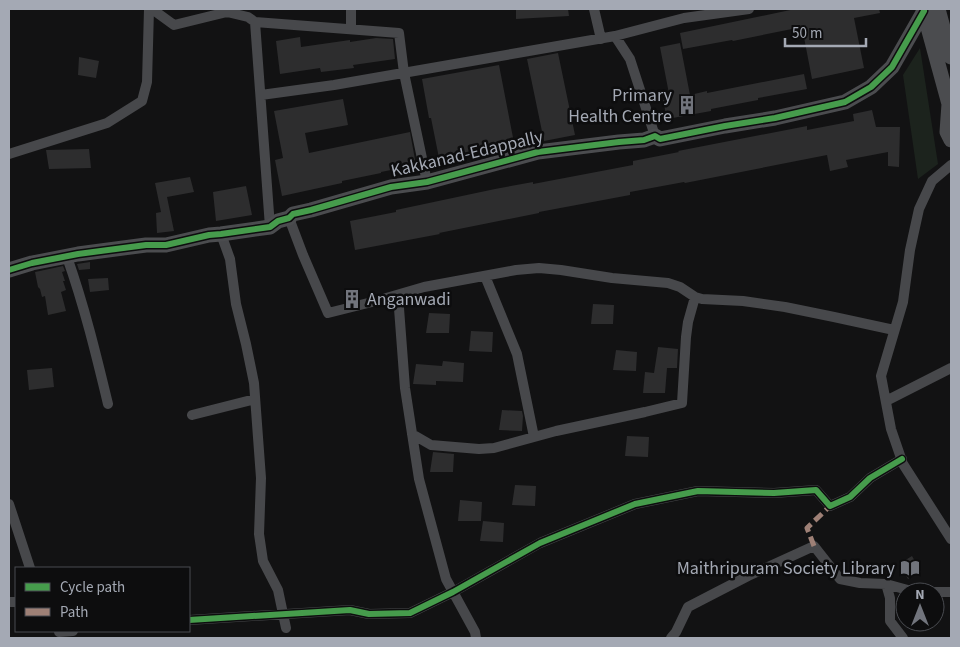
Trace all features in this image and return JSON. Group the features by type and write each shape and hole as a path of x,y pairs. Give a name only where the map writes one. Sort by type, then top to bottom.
{"street":[{"path":"150,9 174,25 226,10 248,17 255,22 399,33 404,73 427,182"},
{"path":"9,154 107,123 142,101 147,82 150,9"},
{"path":"351,9 351,30"},
{"path":"594,9 600,39"},
{"path":"260,95 334,85 600,39 684,18 749,9"},
{"path":"928,10 951,57"},
{"path":"928,10 949,104 947,132 951,140"},
{"name":"Kakkanad-Edappally","path":"9,270 49,259 78,254 146,245 166,245 209,235 270,227 278,221 289,218 293,214 391,186 427,182 538,152 644,140 655,136 660,139 775,118 845,102 871,87 892,67 928,10"},
{"path":"255,22 270,227"},
{"path":"615,36 630,59 655,136"},
{"path":"951,166 932,180 919,209 910,250 903,302 881,376 891,428 903,464 951,539"},
{"path":"289,218 328,313 424,287 539,268 612,278 668,283 702,299 743,301 786,307 894,330"},
{"path":"221,234 230,259 236,304 254,383 261,478 260,534 263,561 278,590 286,628"},
{"path":"67,257 79,290 108,404"},
{"path":"485,276 517,354 534,437"},
{"path":"398,295 405,388 424,497 446,578 475,632 476,638"},
{"path":"412,434 431,445 479,449 494,448 556,430 682,403 686,337 695,297"},
{"path":"886,401 951,368"},
{"path":"192,415 255,398"},
{"path":"190,620 350,610 369,614 410,613 454,592 540,543 636,504 698,491 774,493 816,490 830,506 850,497 870,478 902,458"},
{"path":"9,504 30,567"},
{"path":"671,638 676,632 688,606 814,546 840,578 860,583 886,584 895,586"},
{"path":"886,584 890,598 890,621 903,638"}],"shaded area":[{"path":"920,48 938,164 918,179 903,75"}],"building":[{"path":"516,9 568,9 569,16 516,19"},
{"path":"795,9 879,9 880,13 854,18 864,68 812,79 802,27 683,49 680,33"},
{"path":"300,37 301,47 350,40 350,42 376,38 393,39 395,59 353,65 354,68 321,72 320,68 280,74 276,41"},
{"path":"680,43 690,95 804,74 807,89 667,119 663,100 670,99 660,47"},
{"path":"558,53 575,135 544,141 527,59"},
{"path":"79,57 99,61 96,78 78,75"},
{"path":"499,65 515,148 440,163 422,79"},
{"path":"343,99 348,125 305,133 309,153 410,132 416,165 282,196 275,160 283,158 274,111"},
{"path":"872,110 876,127 900,127 899,167 888,166 888,152 846,160 848,167 830,171 827,155 630,192 630,195 355,250 350,221 495,189 533,182 533,184 633,165 633,161 678,151 807,126 807,130 854,121 853,114"},
{"path":"89,149 91,168 49,169 46,150"},
{"path":"190,177 194,192 167,197 174,231 157,233 156,213 161,212 155,183"},
{"path":"246,186 252,215 216,221 213,192"},
{"path":"90,262 90,269 79,270 77,264"},
{"path":"63,266 65,271 62,272 65,281 63,281 66,290 61,292 66,311 48,315 45,296 42,297 35,272"},
{"path":"108,278 109,290 90,292 88,279"},
{"path":"593,304 614,305 613,324 591,324"},
{"path":"429,313 450,314 449,333 426,333"},
{"path":"471,331 493,332 492,352 469,351"},
{"path":"658,347 678,349 677,368 667,368 665,393 643,393 645,372 654,373"},
{"path":"616,350 637,352 636,371 613,370"},
{"path":"443,361 464,363 463,382 436,381 436,385 413,384 416,364 442,366"},
{"path":"52,368 54,387 29,390 27,370"},
{"path":"502,410 522,411 522,431 499,430"},
{"path":"627,436 649,437 648,457 625,456"},
{"path":"433,452 454,454 453,472 430,472"},
{"path":"515,485 536,486 535,506 512,505"},
{"path":"460,500 482,502 481,521 458,521"},
{"path":"483,521 504,523 503,542 480,541"},
{"name":"Maithripuram Society Library","path":"912,556 921,572 908,579 899,564"}],"marked path":[{"path":"814,546 807,528 830,506"}],"cycle path":[{"path":"9,270 32,263 78,254 146,245 166,245 209,235 270,227 278,221 289,218 293,214 391,187 427,182 538,152 644,140 655,136 660,139 775,118 845,102 871,87 892,67 924,11"},
{"path":"190,620 350,610 369,614 410,613 453,592 540,543 635,504 698,491 774,493 816,490 830,506 850,497 870,478 902,459"}],"place":[{"name":"Primary Health Centre","path":"687,105"},
{"name":"Anganwadi","path":"352,299"},
{"name":"Maithripuram Society Library","path":"910,568"}]}
